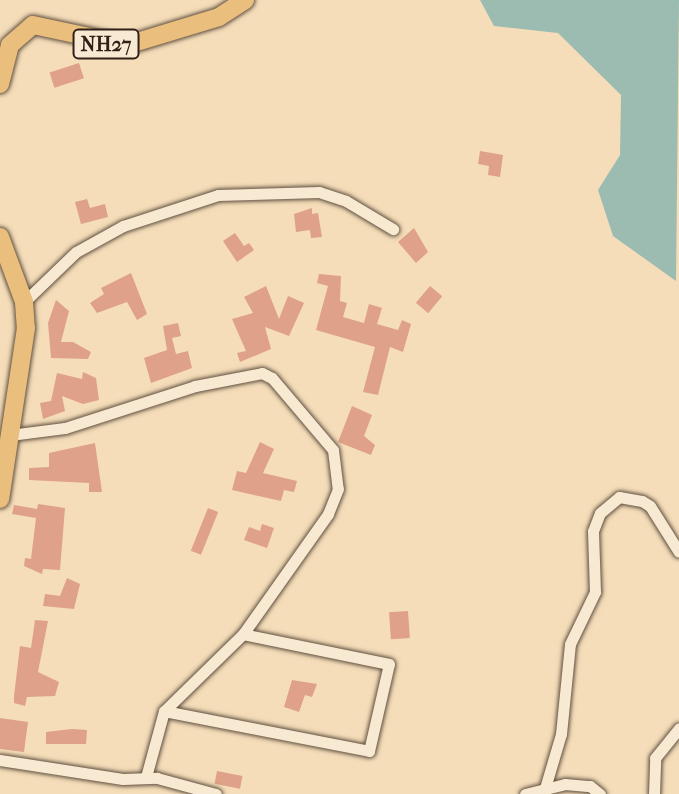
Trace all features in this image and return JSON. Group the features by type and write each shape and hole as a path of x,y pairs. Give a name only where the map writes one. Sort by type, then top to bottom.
{"highway":[{"name":"NH27","path":"0,84 10,45 33,25 127,45 219,17 245,0"},
{"path":"0,237 24,302 26,328 1,488"}],"street":[{"path":"24,302 76,252 123,226 218,195 319,192 346,201 393,229"},
{"path":"10,435 65,428 234,375 272,378 333,450 338,489 299,560 243,634 164,711 146,777"},
{"path":"545,788 561,734 570,644 595,592 593,531 600,513 619,497 642,501 650,506 679,552"},
{"path":"164,711 369,751 389,664 243,634"},
{"path":"654,794 655,758 679,728"},
{"path":"0,760 123,779 146,777 216,794"},
{"path":"525,794 545,788 590,786 600,794"}],"water":[{"path":"480,0 679,0 676,281 613,236 598,190 620,155 621,95 558,33 494,26"}],"building":[{"path":"79,63 84,78 54,88 50,73"},
{"path":"480,151 503,155 500,177 488,175 489,166 478,164"},
{"path":"87,199 90,208 105,204 108,217 81,224 75,202"},
{"path":"312,208 312,214 318,213 322,237 311,238 310,230 296,232 294,214"},
{"path":"414,228 428,252 416,263 398,242"},
{"path":"235,233 244,246 249,243 254,250 237,262 223,241"},
{"path":"131,273 147,314 137,320 127,302 97,313 90,303 104,294 101,288"},
{"path":"319,274 341,276 340,301 347,303 343,317 364,323 369,304 382,308 377,324 398,330 402,320 411,324 403,352 390,347 378,395 363,392 375,347 316,330 328,286 317,283"},
{"path":"266,286 279,319 288,296 304,303 289,336 265,327 271,349 240,362 237,353 246,351 232,319 253,313 244,297"},
{"path":"430,286 442,296 428,313 416,303"},
{"path":"56,300 69,311 61,342 73,342 91,352 88,359 51,358 48,323"},
{"path":"178,323 181,336 172,338 176,354 188,351 192,368 151,383 144,358 167,350 163,326"},
{"path":"83,372 96,378 99,400 83,404 62,396 65,411 43,419 40,403 51,401 57,373 82,379"},
{"path":"352,406 372,415 364,436 375,445 371,455 338,442"},
{"path":"260,442 274,449 263,473 297,481 294,492 284,490 281,501 232,490 237,471 246,473"},
{"path":"95,443 102,492 89,492 89,483 29,480 29,468 49,467 49,453"},
{"path":"38,504 65,508 60,570 43,569 42,574 24,566 25,558 31,559 36,518 12,514 14,505 37,509"},
{"path":"208,508 218,512 201,555 191,551"},
{"path":"262,524 274,528 267,548 244,540 249,527 260,531"},
{"path":"67,578 80,584 74,609 43,606 45,594 60,596"},
{"path":"408,611 410,638 391,639 389,612"},
{"path":"35,620 48,621 38,672 59,682 55,696 27,697 25,706 14,703 14,696 20,646 31,648"},
{"path":"292,680 317,684 312,697 305,695 299,712 284,707"},
{"path":"0,718 28,722 24,752 0,749"},
{"path":"87,730 86,744 46,744 46,732"},
{"path":"217,771 243,776 240,789 215,784"}]}
